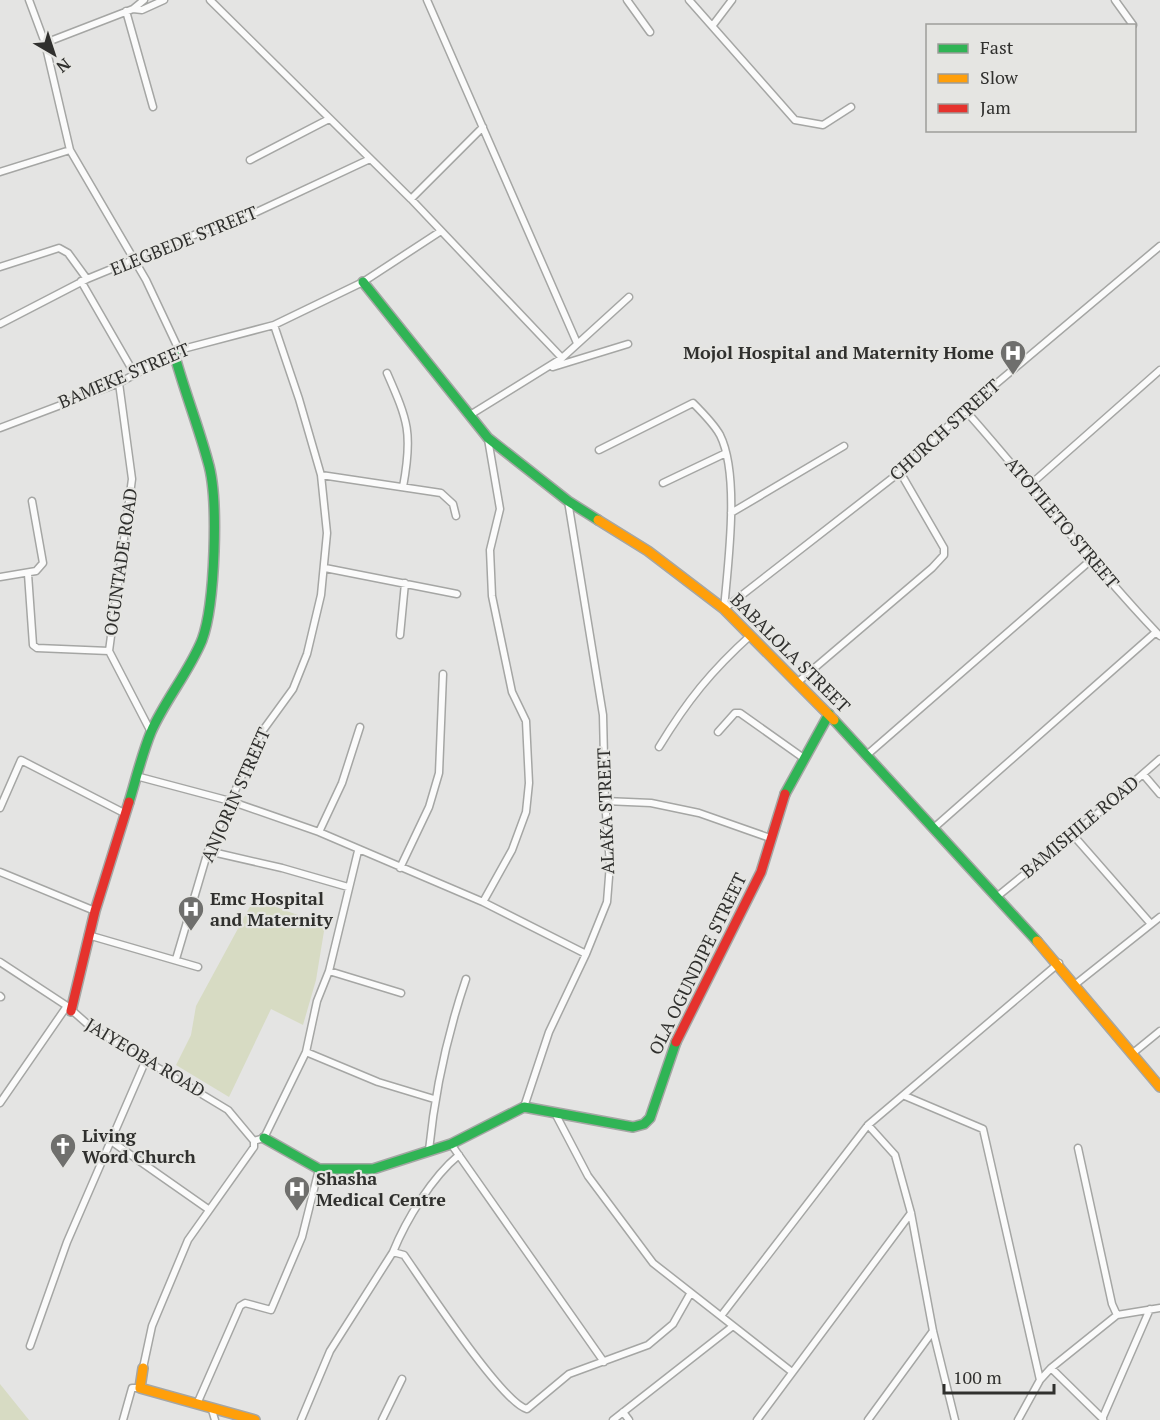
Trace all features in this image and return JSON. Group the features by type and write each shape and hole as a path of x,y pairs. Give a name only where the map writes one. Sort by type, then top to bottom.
{"street":[{"path":"0,1103 69,1009 94,911 151,732 202,639 208,608 213,552 213,493 209,464 184,396 176,351 135,261 70,150 45,43 29,0"},
{"path":"45,43 129,10 144,0"},
{"path":"129,10 142,10 164,0"},
{"path":"210,0 411,198 562,358"},
{"path":"427,0 578,343"},
{"path":"627,0 650,33"},
{"path":"689,0 795,120 823,125 851,107"},
{"path":"713,25 732,0"},
{"path":"1115,0 1132,24"},
{"path":"129,10 153,107"},
{"path":"250,160 329,119"},
{"path":"411,198 483,127"},
{"path":"0,172 70,150"},
{"name":"ELEGBEDE STREET","path":"0,324 84,280 228,221 249,216 370,159"},
{"name":"BAMEKE STREET","path":"0,428 119,383 176,351 274,325 363,282 441,231"},
{"name":"CHURCH STREET","path":"724,609 900,472 965,410 1160,246"},
{"path":"0,267 59,248 68,253 134,373"},
{"name":"BABALOLA STREET","path":"363,282 488,438 568,501 648,551 724,609 798,682 868,753 999,895 1077,983 1160,1087"},
{"path":"470,415 562,358 629,297"},
{"name":"ANJORIN STREET","path":"177,959 208,851 261,733 288,697 304,663 325,568 326,504 321,475 274,325"},
{"path":"547,369 628,344"},
{"path":"1031,484 1160,370"},
{"path":"387,373 408,419 409,454 403,487"},
{"name":"OGUNTADE ROAD","path":"119,383 131,458 132,479 109,651 151,732"},
{"path":"599,450 693,403 719,434 726,453 731,513 724,609"},
{"name":"ATOTILETO STREET","path":"965,410 1031,484 1091,560 1158,634"},
{"path":"483,902 512,850 526,812 529,783 526,721 512,692 492,596 490,550 500,509 488,438"},
{"path":"731,513 844,446"},
{"path":"663,483 726,453"},
{"path":"798,682 932,568 944,555 944,548 900,472"},
{"path":"321,475 403,487 448,497 456,516"},
{"path":"0,577 28,574 41,568 43,563 32,501"},
{"name":"ALAKA STREET","path":"524,1107 549,1032 586,954 607,902 610,864 605,801 603,716 568,501"},
{"path":"868,753 1091,560"},
{"path":"325,568 457,594"},
{"path":"28,574 33,645 37,648 109,651"},
{"path":"400,635 405,584"},
{"path":"936,826 1158,634"},
{"path":"659,747 686,702 715,668 751,635"},
{"path":"400,868 429,807 439,773 443,674"},
{"path":"718,732 735,714 740,713 802,757"},
{"name":"OLA OGUNDIPE STREET","path":"524,1107 556,1115 633,1126 644,1124 650,1118 670,1054 761,872 786,789 802,757 829,714"},
{"path":"319,832 342,783 360,726"},
{"name":"BAMISHILE ROAD","path":"999,895 1073,835 1160,759"},
{"path":"0,808 21,760 44,769 124,813"},
{"path":"1143,774 1160,794"},
{"path":"136,776 231,801 319,832 358,851 483,902 586,954"},
{"path":"605,801 651,803 699,813 770,838"},
{"path":"1073,835 1151,924"},
{"path":"208,851 282,868 348,887"},
{"path":"264,1138 306,1052 317,1001 329,971 358,851"},
{"path":"0,872 94,911"},
{"path":"1077,983 1160,917"},
{"path":"88,935 177,959 198,967"},
{"name":"JAIYEOBA ROAD","path":"0,962 69,1009 92,1028 145,1062 195,1088 228,1110 254,1141"},
{"path":"721,1316 868,1125 1059,963"},
{"path":"329,971 401,993"},
{"path":"429,1150 434,1099 453,1016 466,979"},
{"path":"1133,1053 1160,1031"},
{"path":"306,1052 378,1082 434,1099"},
{"path":"30,1346 67,1242 145,1062"},
{"path":"904,1096 983,1129 1040,1380"},
{"path":"140,1388 152,1326 188,1240 254,1147 254,1141 264,1138 320,1169 374,1169 451,1144 524,1107"},
{"path":"556,1115 594,1185 653,1263 792,1372"},
{"path":"868,1125 895,1155 911,1213 933,1331 955,1420"},
{"path":"111,1142 208,1209"},
{"path":"451,1144 604,1362"},
{"path":"1078,1148 1112,1304 1117,1315"},
{"path":"301,1420 330,1351 442,1169 459,1155"},
{"path":"197,1404 240,1306 245,1303 272,1310 302,1237 320,1169"},
{"path":"757,1420 911,1213"},
{"path":"393,1252 404,1256 482,1363 521,1408 531,1407 569,1374 648,1345 674,1324 690,1294"},
{"path":"1018,1420 1040,1380 1051,1368 1117,1315 1160,1308"},
{"path":"1051,1368 1103,1419 1150,1309"},
{"path":"613,1420 733,1326"},
{"path":"868,1420 933,1331"},
{"path":"382,1420 402,1379"},
{"path":"123,1420 132,1389 140,1388 212,1410 241,1414 255,1420"},
{"path":"212,1410 214,1420"},
{"path":"623,1412 629,1420"}],"green space":[{"path":"254,899 325,925 316,980 303,1025 271,1009 229,1097 176,1065 191,1035 196,1006"},
{"path":"0,1384 29,1420 0,1420"}],"traffic: fast":[{"path":"363,282 488,438 568,501 598,520"},
{"path":"129,802 151,732 202,640 213,578 214,500 211,479 204,448 174,353"},
{"path":"785,794 829,714"},
{"path":"834,720 1037,941"},
{"path":"264,1138 319,1169 373,1169 451,1144 524,1107 633,1127 644,1124 650,1118 676,1042"}],"traffic: slow":[{"path":"598,520 648,551 724,609 834,720"},
{"path":"1037,941 1160,1087"},
{"path":"143,1368 140,1388 255,1420"}],"traffic: jam":[{"path":"676,1042 761,872 785,794"},
{"path":"71,1011 95,911 129,802"}],"place":[{"name":"Mojol Hospital and Maternity Home","path":"1013,376"},
{"name":"Emc Hospital and Maternity","path":"191,932"},
{"name":"Living Word Church","path":"63,1169"},
{"name":"Shasha Medical Centre","path":"297,1212"}]}
